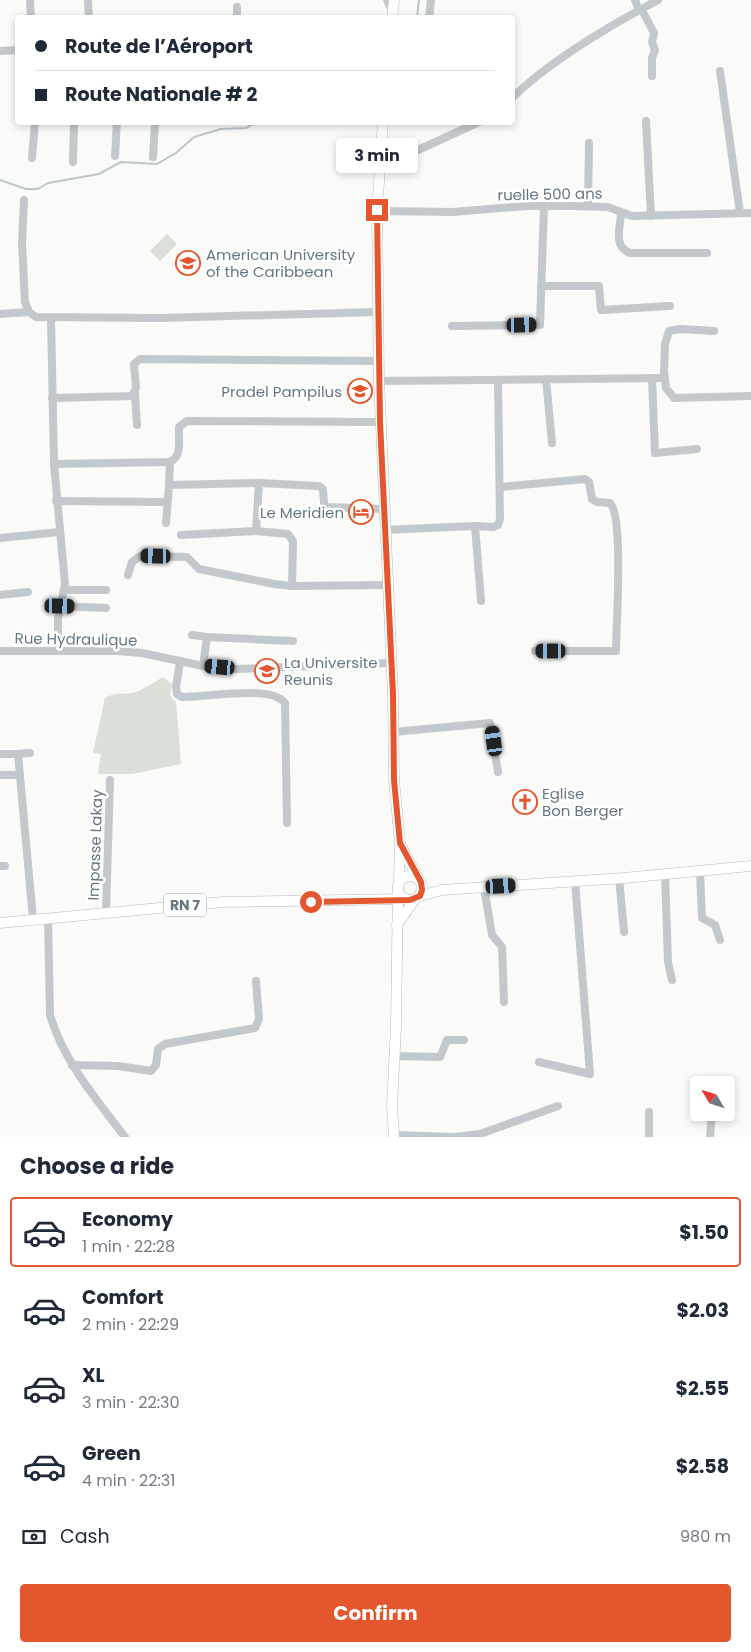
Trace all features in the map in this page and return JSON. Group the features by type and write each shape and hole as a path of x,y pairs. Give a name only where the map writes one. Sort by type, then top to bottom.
{"main road":[{"path":"393,15 394,0"},
{"path":"383,125 377,210 379,382 394,780 400,843 398,884 400,895 409,899 442,890 619,878 751,866"},
{"path":"394,1136 392,1106 395,1056 396,926 409,899 423,887 400,843"},
{"path":"398,884 406,876 419,879 442,890"},
{"name":"RN 7","path":"370,900 386,894 398,884"},
{"path":"396,926 409,899"},
{"name":"RN 7","path":"0,922 223,902 409,899"}],"street":[{"path":"30,0 31,15"},
{"path":"88,0 89,15"},
{"path":"387,0 393,15"},
{"path":"429,15 431,0"},
{"path":"635,0 639,10 643,12 654,33 652,42 654,50 652,76"},
{"path":"515,96 558,62 639,10 658,0"},
{"path":"237,7 237,15"},
{"path":"0,51 15,50"},
{"path":"720,71 740,213"},
{"path":"646,121 652,216"},
{"path":"32,158 35,125"},
{"path":"73,162 74,125"},
{"path":"115,156 117,125"},
{"path":"153,156 155,125"},
{"path":"380,167 472,125"},
{"path":"588,206 590,143"},
{"path":"24,200 22,243 25,302 29,312 36,317 51,319 230,317 378,312"},
{"path":"452,326 540,325 544,206"},
{"name":"ruelle 500 ans","path":"377,210 452,212 544,206 588,206 608,207 621,214 632,216 751,213"},
{"path":"621,214 619,245 622,250 630,253 707,254"},
{"path":"541,286 599,286 601,310 670,306"},
{"path":"0,314 29,312"},
{"path":"51,319 54,464 65,590 60,606 58,650"},
{"path":"714,331 680,329 669,331 665,344 664,378 666,388 674,398 751,396"},
{"path":"138,425 134,364 140,359 379,361"},
{"path":"652,378 655,453 697,449"},
{"path":"379,382 664,378"},
{"path":"546,379 552,443"},
{"path":"384,530 493,527 500,523 498,380"},
{"path":"52,398 135,394"},
{"path":"54,464 170,462 174,460 178,452 180,427 187,421 380,422"},
{"path":"166,523 170,462"},
{"path":"500,486 585,479 589,482 591,496 594,501 610,503 615,510 618,546 616,651 535,651"},
{"path":"169,485 258,483 319,486 323,489 325,505 329,508 383,509"},
{"path":"256,532 258,483"},
{"path":"56,501 167,502"},
{"path":"475,526 482,601"},
{"path":"0,538 60,532"},
{"path":"181,534 256,532 286,534 293,538 292,586"},
{"path":"128,575 132,562 140,556 187,557 199,569 292,586 387,585"},
{"path":"65,590 106,590"},
{"path":"0,595 28,592"},
{"path":"60,606 106,608"},
{"path":"192,635 293,641"},
{"path":"203,666 207,637"},
{"name":"Rue Hydraulique","path":"0,651 58,650 142,653 203,666 254,668 390,663"},
{"path":"180,662 176,687 179,696 249,694 278,697 285,703 287,823"},
{"path":"393,732 490,723 498,772"},
{"path":"0,754 30,753"},
{"path":"18,754 33,919"},
{"path":"0,775 20,775"},
{"name":"Impasse Lakay","path":"106,912 110,780"},
{"path":"700,871 702,918 715,925 720,940"},
{"path":"665,874 668,914 668,962 672,980"},
{"path":"619,878 624,932"},
{"path":"539,1062 590,1074 575,881"},
{"path":"484,887 492,935 502,947 504,1002"},
{"path":"48,918 50,1015 72,1065 125,1137"},
{"path":"72,1065 118,1066 151,1071 156,1066 158,1049 165,1044 256,1028 260,1020 256,981"},
{"path":"395,1056 440,1057 447,1040 464,1040"},
{"path":"394,1136 455,1137 480,1134 558,1106"},
{"path":"649,1112 649,1137"},
{"path":"710,1137 711,1121"}],"shaded area":[{"path":"167,234 177,244 160,261 150,251"},
{"path":"162,677 172,684 170,696 176,702 181,764 132,774 98,774 101,754 93,753 105,698 117,694 136,692"}],"waterway":[{"path":"417,15 419,0"},
{"path":"0,180 26,189 38,189 48,183 99,174 121,162 157,164 176,153 194,137 221,129 246,128 252,125"}],"place":[{"name":"American University of the Caribbean","path":"188,263"},
{"name":"Pradel Pampilus","path":"360,391"},
{"name":"Le Meridien","path":"361,512"},
{"name":"La Universite Reunis","path":"267,671"},
{"name":"Eglise Bon Berger","path":"525,802"}],"route":[{"path":"311,902 410,900 420,896 423,887 408,862 400,843 394,780 393,694 390,663 380,422 377,210"}]}
